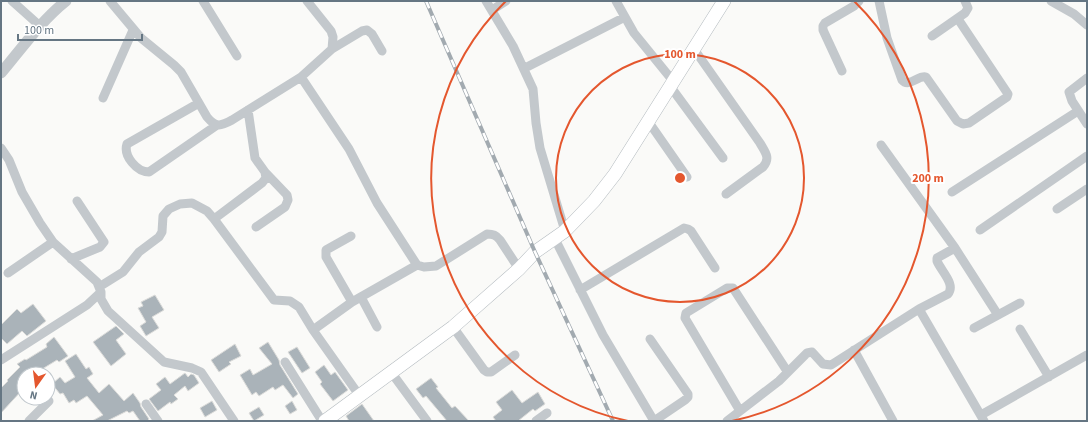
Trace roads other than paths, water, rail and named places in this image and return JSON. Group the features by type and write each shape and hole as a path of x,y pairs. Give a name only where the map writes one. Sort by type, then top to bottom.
{"main road":[{"path":"323,421 338,417 359,395 453,327 519,269 536,252 560,235 594,201 615,174 724,1"}],"street":[{"path":"12,1 40,26"},
{"path":"1,73 40,26 66,1"},
{"path":"110,1 141,38 178,68 207,117 211,122 217,125 224,125 301,77 332,49 362,31 367,30 372,34 382,51"},
{"path":"203,1 237,56"},
{"path":"308,1 331,31 333,37 332,49"},
{"path":"486,1 525,68 533,89 540,148 560,235 580,290 603,335 654,421 685,400 688,394 650,339"},
{"path":"492,10 506,1"},
{"path":"616,1 634,34 672,83 723,158"},
{"path":"842,71 823,30 823,26 825,23 854,6 859,1"},
{"path":"880,1 887,38 902,80 908,83 922,76 926,77 957,121 963,124 969,122 1007,97 1008,94 958,18"},
{"path":"932,36 968,10 965,1"},
{"path":"1051,1 1074,14 1087,25"},
{"path":"525,68 625,17"},
{"path":"103,98 133,30"},
{"path":"694,49 760,142 767,155 767,163 763,167 726,194"},
{"path":"301,77 349,149 377,203 417,265 424,267 436,266 487,234 493,234 500,240 519,269"},
{"path":"1087,78 1069,92 1072,101 1087,124"},
{"path":"199,103 127,144 126,151 136,167 149,172 217,125"},
{"path":"248,110 255,158 265,172 287,195 288,200 285,207 256,227"},
{"path":"952,192 1078,111"},
{"path":"648,121 687,177"},
{"path":"881,144 955,248 998,315"},
{"path":"1,148 14,169 22,192 53,242 97,282 100,289 101,300 108,311 164,362 192,368 201,372 234,421"},
{"path":"980,230 1087,156"},
{"path":"214,219 262,183 266,178 265,172"},
{"path":"1057,209 1087,189"},
{"path":"71,258 100,247 104,242 76,201"},
{"path":"1,359 94,300 100,289 122,272 139,252 158,238 162,232 163,216 169,210 180,204 192,203 207,211 214,219 272,298 276,301 290,301 296,304 359,395"},
{"path":"580,290 684,228 692,231 715,268"},
{"path":"351,236 326,250 326,257 352,302"},
{"path":"8,274 53,242"},
{"path":"727,421 774,385 809,352 814,353 823,364 828,366 831,365 919,309 948,294 951,284 937,261 938,258 955,248"},
{"path":"313,330 352,302 417,265"},
{"path":"740,411 685,318 686,313 727,288 733,288 788,371"},
{"path":"361,297 377,327"},
{"path":"974,328 1020,303"},
{"path":"919,309 983,418 1087,355"},
{"path":"453,327 484,370 488,372 491,372 515,355"},
{"path":"1020,329 1049,377"},
{"path":"854,350 894,421"},
{"path":"285,362 323,421"},
{"path":"391,372 427,421"},
{"path":"146,404 158,421"},
{"path":"29,421 45,406"},
{"path":"536,421 547,413"}],"railway":[{"path":"426,1 535,252 613,421"}]}
